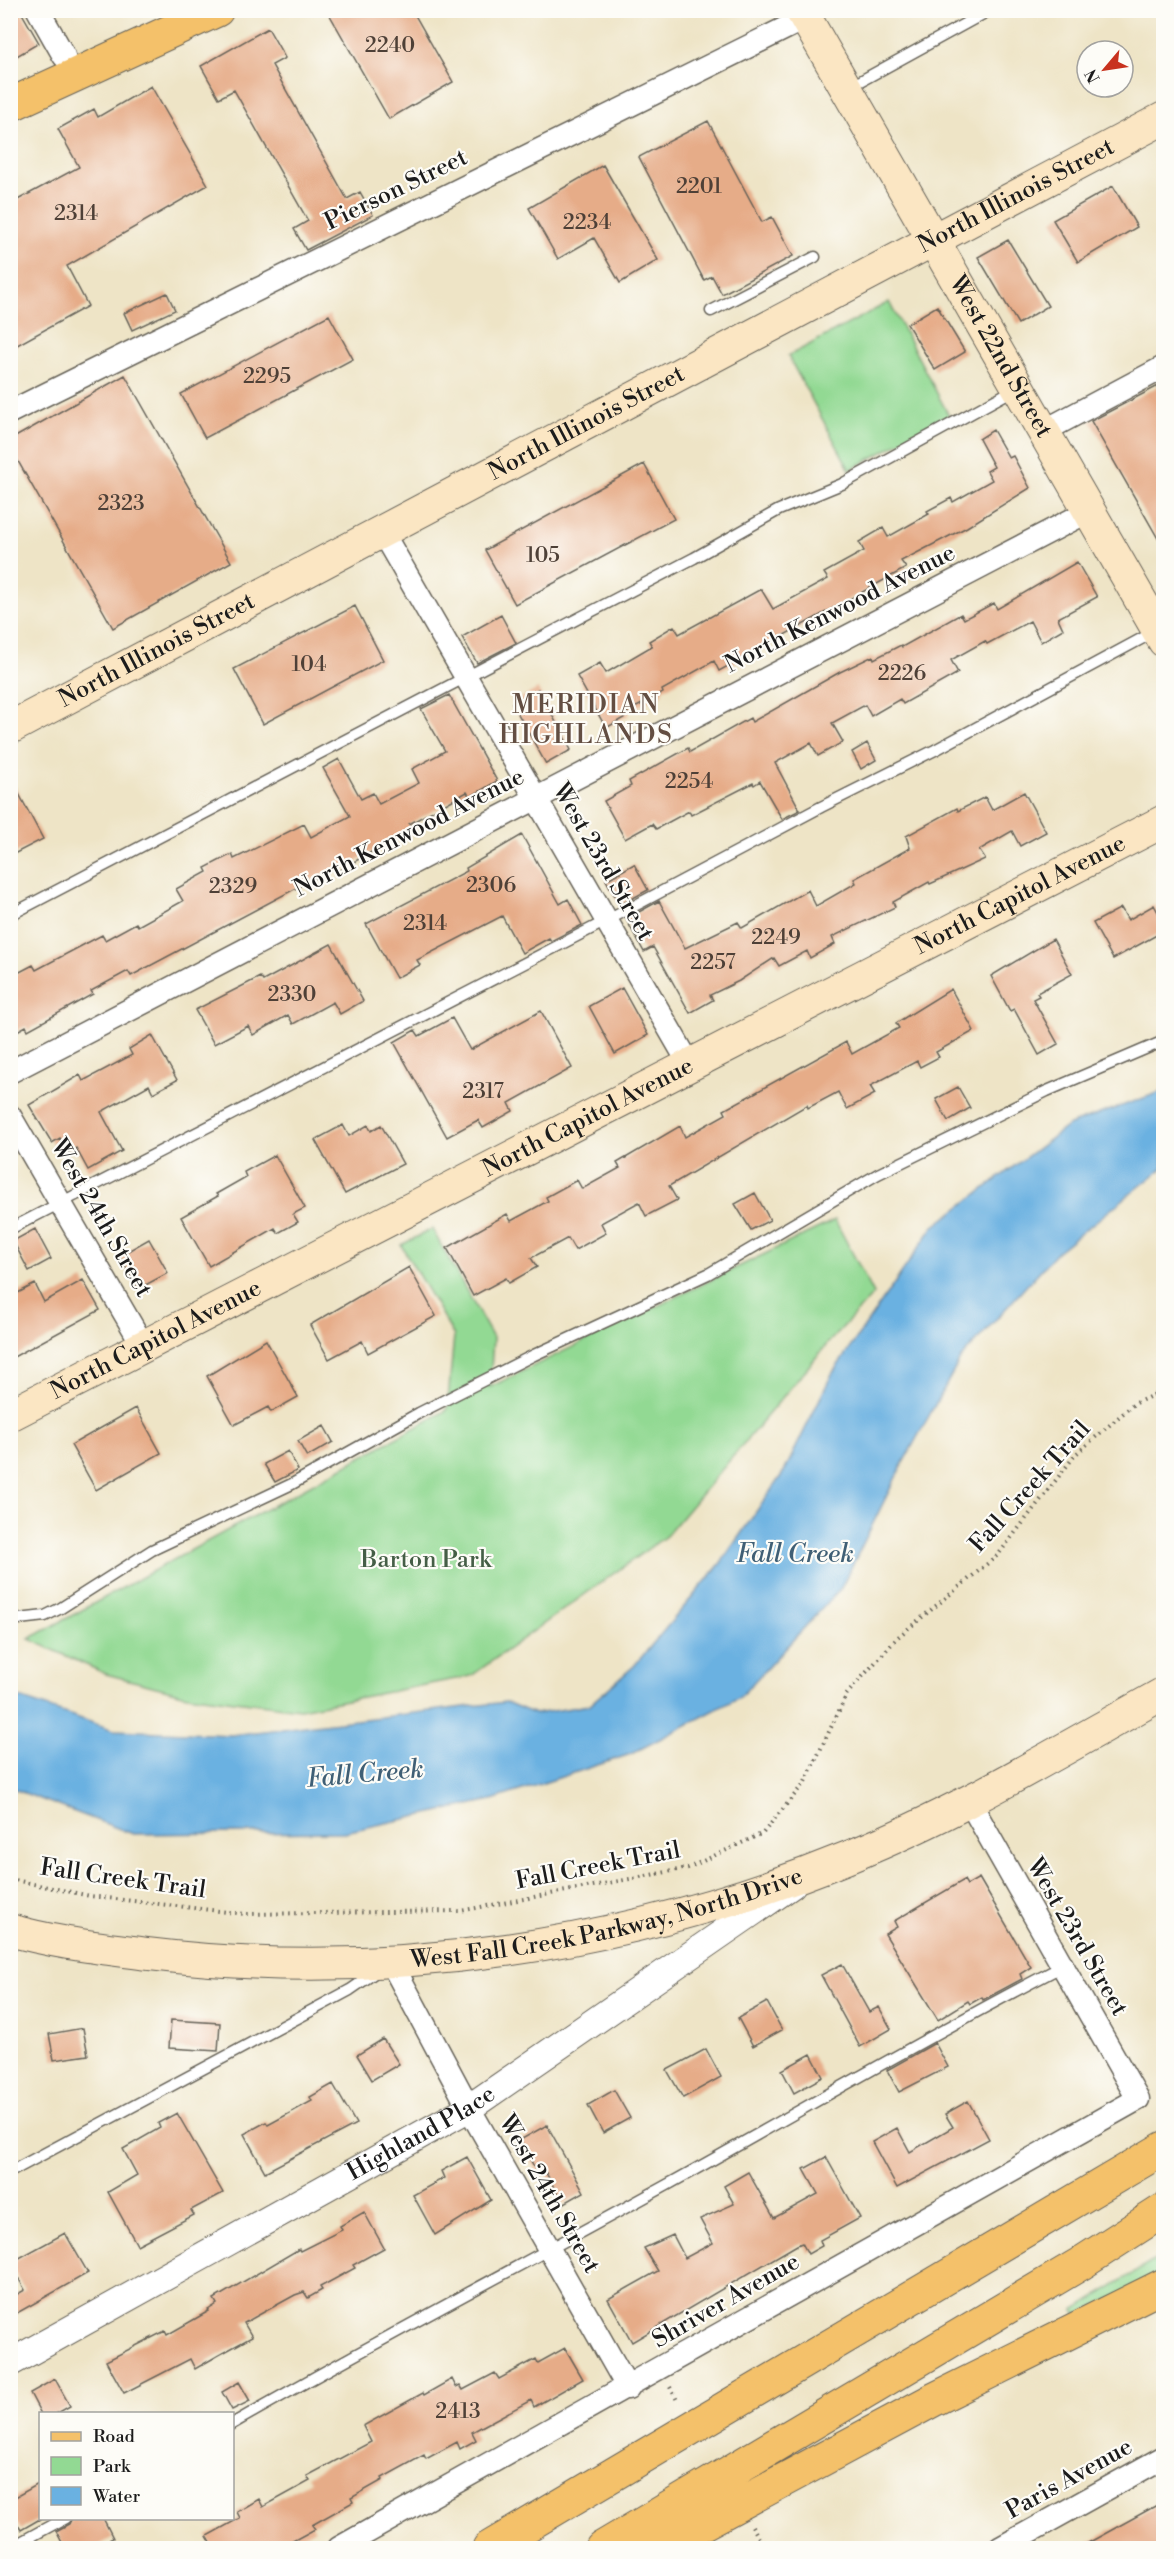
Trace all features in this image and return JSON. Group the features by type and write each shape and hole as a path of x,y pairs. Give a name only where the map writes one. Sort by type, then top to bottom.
{"main road":[{"path":"10,80 161,10"},
{"path":"10,105 218,10"},
{"name":"West 22nd Street","path":"804,14 1089,511 1159,626"},
{"name":"North Illinois Street","path":"10,728 1164,118"},
{"name":"North Capitol Avenue","path":"10,1415 1164,821"},
{"name":"West Fall Creek Parkway, North Drive","path":"13,1936 217,1960 296,1964 391,1962 495,1952 639,1926 707,1908 811,1872 890,1840 969,1801 1162,1694"},
{"path":"489,2548 1164,2148"},
{"path":"602,2548 1080,2264 1164,2210"},
{"path":"657,2548 933,2400 1164,2285"}],"street":[{"path":"38,10 64,56"},
{"name":"Pierson Street","path":"10,412 118,351 804,14"},
{"path":"1044,431 1164,367"},
{"name":"North Kenwood Avenue","path":"10,1072 1089,511"},
{"name":"West 23rd Street","path":"381,530 690,1065"},
{"name":"West 24th Street","path":"10,1116 144,1347"},
{"name":"West 23rd Street","path":"969,1801 1138,2099"},
{"name":"Highland Place","path":"10,2362 469,2108 811,1872"},
{"name":"West 24th Street","path":"391,1962 469,2108 628,2388"},
{"name":"Shriver Avenue","path":"339,2548 628,2388 1138,2099"},
{"name":"Paris Avenue","path":"1000,2548 1164,2457"}],"lane":[{"path":"847,88 990,10"},
{"path":"711,311 815,257"},
{"path":"10,915 694,558 779,510 842,484 1018,387"},
{"path":"10,1229 606,921 821,807 935,750 1159,626"},
{"path":"10,1620 45,1616 61,1608 152,1550 292,1484 419,1413 534,1355 708,1274 878,1174 1047,1091 1164,1041"},
{"path":"10,2172 350,1990 391,1962"},
{"path":"234,2423 329,2368 687,2174 943,2028 1063,1966"},
{"path":"10,2548 61,2520"}],"path":[{"name":"Fall Creek Trail","path":"10,1879 90,1896 245,1914 460,1911 688,1868 763,1833 805,1782 847,1694 891,1645 998,1555 1076,1454 1134,1404 1164,1390"},
{"path":"746,2517 765,2548"}],"green space":[{"path":"889,302 949,416 850,470 788,356"},
{"name":"Barton Park","path":"835,1220 874,1294 829,1342 666,1536 471,1676 300,1709 187,1695 106,1674 29,1639 447,1410 454,1336 401,1245 432,1229 493,1338 490,1387"},
{"path":"1163,2255 1163,2273 1077,2315 1074,2310"}],"water":[{"name":"Fall Creek","path":"1163,1091 1163,1168 1057,1252 961,1358 903,1463 841,1588 740,1697 631,1754 492,1800 345,1832 133,1834 11,1788 11,1695 114,1730 231,1735 506,1702 535,1714 589,1705 634,1666 720,1564 785,1470 832,1374 933,1227 1069,1125"}],"building":[{"path":"10,10 20,10 39,43 10,60"},
{"path":"327,10 412,10 453,82 389,119"},
{"path":"268,28 285,58 272,65 347,199 360,192 373,215 306,250 294,229 308,221 234,90 219,98 201,66"},
{"path":"151,86 208,185 67,266 88,306 10,349 10,204 79,167 58,129 94,109 98,117"},
{"path":"708,121 762,222 772,217 793,256 722,294 712,276 704,280 639,157"},
{"path":"603,165 658,260 620,283 594,238 558,259 529,208"},
{"path":"1113,186 1137,227 1078,262 1053,220"},
{"path":"1008,240 1048,306 1018,324 978,257"},
{"path":"167,293 175,310 132,330 124,313"},
{"path":"937,306 965,352 935,370 907,324"},
{"path":"329,315 353,359 205,438 181,394"},
{"path":"125,375 231,562 113,628 10,447 10,440"},
{"path":"1164,383 1164,549 1091,421"},
{"path":"993,430 1009,458 1013,456 1030,488 967,527 901,561 906,568 719,671 714,661 662,690 663,693 627,712 629,715 606,728 577,676 600,663 606,673 652,646 649,641 674,626 679,634 761,589 773,609 828,579 824,573 864,551 859,542 883,528 888,537 929,514 927,511 951,498 953,502 992,480 987,471 994,467 979,439"},
{"path":"644,464 674,519 515,604 485,550"},
{"path":"1077,562 1097,597 1058,618 1063,629 1041,642 1030,621 987,644 985,641 951,660 958,673 903,704 900,699 871,716 865,705 832,723 843,742 818,756 811,743 775,763 800,810 782,819 760,781 691,815 689,811 656,829 652,824 625,839 604,801 631,786 629,781 688,748 690,752 750,718 752,722 840,672 873,656 874,659 901,645 902,647 961,614 964,619 994,603 997,609"},
{"path":"355,606 383,660 263,724 234,669"},
{"path":"501,615 516,643 477,663 462,637"},
{"path":"538,689 571,750 546,764 512,703"},
{"path":"449,695 497,781 470,797 467,792 409,824 412,829 338,871 336,867 131,976 128,971 91,991 93,994 28,1030 26,1026 10,1035 10,977 33,965 36,970 102,935 105,940 136,923 138,926 183,901 176,889 207,872 205,868 232,854 234,859 304,824 311,837 350,816 323,768 339,759 361,799 373,793 379,804 419,783 412,769 445,751 421,709"},
{"path":"867,743 876,760 861,769 852,752"},
{"path":"10,777 43,839 10,856"},
{"path":"1024,792 1046,832 1020,846 1012,831 979,850 985,859 930,884 929,882 893,902 895,907 832,937 835,944 810,958 807,951 779,966 774,958 739,981 710,995 713,1000 690,1013 653,947 644,952 626,919 659,901 685,948 738,922 742,928 808,890 816,906 856,883 854,879 910,848 906,836 957,808 958,811 985,797 992,810"},
{"path":"522,835 560,904 568,899 582,925 551,941 549,938 522,953 502,916 417,960 420,965 396,978 366,924 467,871 466,868"},
{"path":"634,864 648,890 620,905 606,880"},
{"path":"1154,905 1164,923 1164,931 1113,959 1093,923 1121,908 1128,920"},
{"path":"1053,939 1072,974 1037,993 1039,996 1033,999 1058,1044 1039,1055 1014,1009 1010,1011 991,976"},
{"path":"331,944 363,1001 340,1014 333,1002 293,1024 288,1015 253,1035 248,1026 214,1044 195,1010 260,977 263,981"},
{"path":"622,988 648,1035 615,1054 589,1006"},
{"path":"951,989 974,1031 936,1052 939,1057 920,1067 917,1061 870,1086 875,1094 847,1109 838,1092 808,1108 807,1105 669,1186 677,1200 646,1216 639,1202 601,1223 606,1233 575,1250 568,1238 531,1258 537,1267 509,1283 506,1278 473,1296 447,1248 507,1214 511,1221 548,1201 546,1197 577,1180 582,1189 620,1168 617,1163 680,1126 685,1137 726,1114 724,1110 846,1042 852,1054 899,1028 896,1023"},
{"path":"541,1011 572,1068 509,1103 513,1111 483,1128 478,1120 447,1137 394,1042 415,1030 419,1036 452,1018 470,1050"},
{"path":"152,1035 177,1080 153,1093 149,1085 101,1112 122,1151 88,1170 76,1148 68,1153 60,1138 52,1143 29,1105 80,1075 83,1081 132,1055 129,1049"},
{"path":"958,1087 970,1108 948,1121 936,1099"},
{"path":"343,1125 349,1136 368,1125 371,1131 381,1125 403,1164 345,1194 315,1140"},
{"path":"275,1155 305,1208 293,1214 298,1222 278,1233 275,1228 209,1266 181,1217 246,1177 244,1172"},
{"path":"755,1193 770,1220 751,1230 735,1204"},
{"path":"35,1229 51,1259 29,1271 13,1241"},
{"path":"149,1239 168,1273 138,1289 119,1256"},
{"path":"409,1267 436,1316 368,1353 362,1341 329,1359 310,1325"},
{"path":"83,1280 100,1310 10,1359 10,1297 35,1284 44,1302"},
{"path":"266,1340 298,1397 271,1412 268,1407 234,1425 207,1376"},
{"path":"136,1408 161,1453 96,1490 71,1445"},
{"path":"324,1426 333,1442 307,1457 298,1441"},
{"path":"288,1451 298,1470 275,1482 264,1464"},
{"path":"979,1878 1031,1967 1020,1974 1022,1979 983,2000 982,1997 970,2004 968,2001 938,2020 885,1934 897,1927 894,1921 964,1880 967,1885"},
{"path":"842,1964 869,2012 879,2007 891,2029 860,2047 821,1975"},
{"path":"767,2002 782,2030 753,2046 738,2018"},
{"path":"171,2020 220,2023 218,2051 169,2048"},
{"path":"83,2028 88,2055 54,2060 49,2034"},
{"path":"383,2039 399,2064 372,2080 357,2055"},
{"path":"935,2043 948,2067 899,2092 887,2070"},
{"path":"706,2049 721,2077 683,2098 667,2070"},
{"path":"811,2054 823,2077 794,2093 782,2070"},
{"path":"333,2084 356,2124 265,2172 244,2134 266,2122 268,2125 312,2101 310,2097"},
{"path":"614,2090 630,2118 603,2133 588,2105"},
{"path":"968,2101 989,2139 897,2188 872,2142 897,2128 910,2152 953,2127 945,2114"},
{"path":"177,2113 223,2193 191,2210 194,2215 137,2245 108,2192 137,2175 123,2149 160,2128 158,2123"},
{"path":"547,2125 584,2192 563,2204 546,2173 539,2176 520,2140"},
{"path":"467,2157 491,2200 435,2235 413,2195 444,2178 441,2171"},
{"path":"826,2157 860,2218 820,2240 822,2246 808,2254 802,2243 797,2245 632,2342 608,2299 658,2271 644,2248 673,2235 685,2258 713,2243 700,2219 734,2204 724,2186 748,2172 774,2218 818,2194 804,2169"},
{"path":"364,2212 384,2248 353,2265 355,2268 320,2287 322,2290 308,2298 304,2292 295,2295 244,2323 252,2337 195,2369 190,2359 124,2393 106,2361 165,2331 167,2335 209,2311 217,2304 214,2299 299,2249 300,2251 342,2230 340,2226"},
{"path":"65,2233 88,2273 10,2317 10,2298 25,2290 10,2263"},
{"path":"565,2348 583,2379 534,2407 531,2400 472,2432 476,2440 460,2449 457,2442 426,2459 424,2455 382,2478 383,2480 351,2498 353,2502 312,2525 315,2529 280,2548 214,2548 207,2536 240,2518 237,2512 259,2499 263,2507 310,2481 307,2476 371,2442 363,2426 423,2393 424,2395 452,2379 456,2387 460,2385 463,2390 495,2373 499,2379 536,2359 538,2363"},
{"path":"55,2379 70,2406 60,2412 40,2412 30,2393"},
{"path":"239,2382 250,2401 232,2410 222,2392"},
{"path":"39,2484 39,2520 21,2530 10,2512 10,2500"},
{"path":"1157,2505 1164,2518 1164,2548 1079,2548"},
{"path":"71,2520 104,2520 113,2538 93,2548 65,2548 56,2531 69,2524"}],"district":[{"name":"MERIDIAN HIGHLANDS","path":"586,720"}]}
